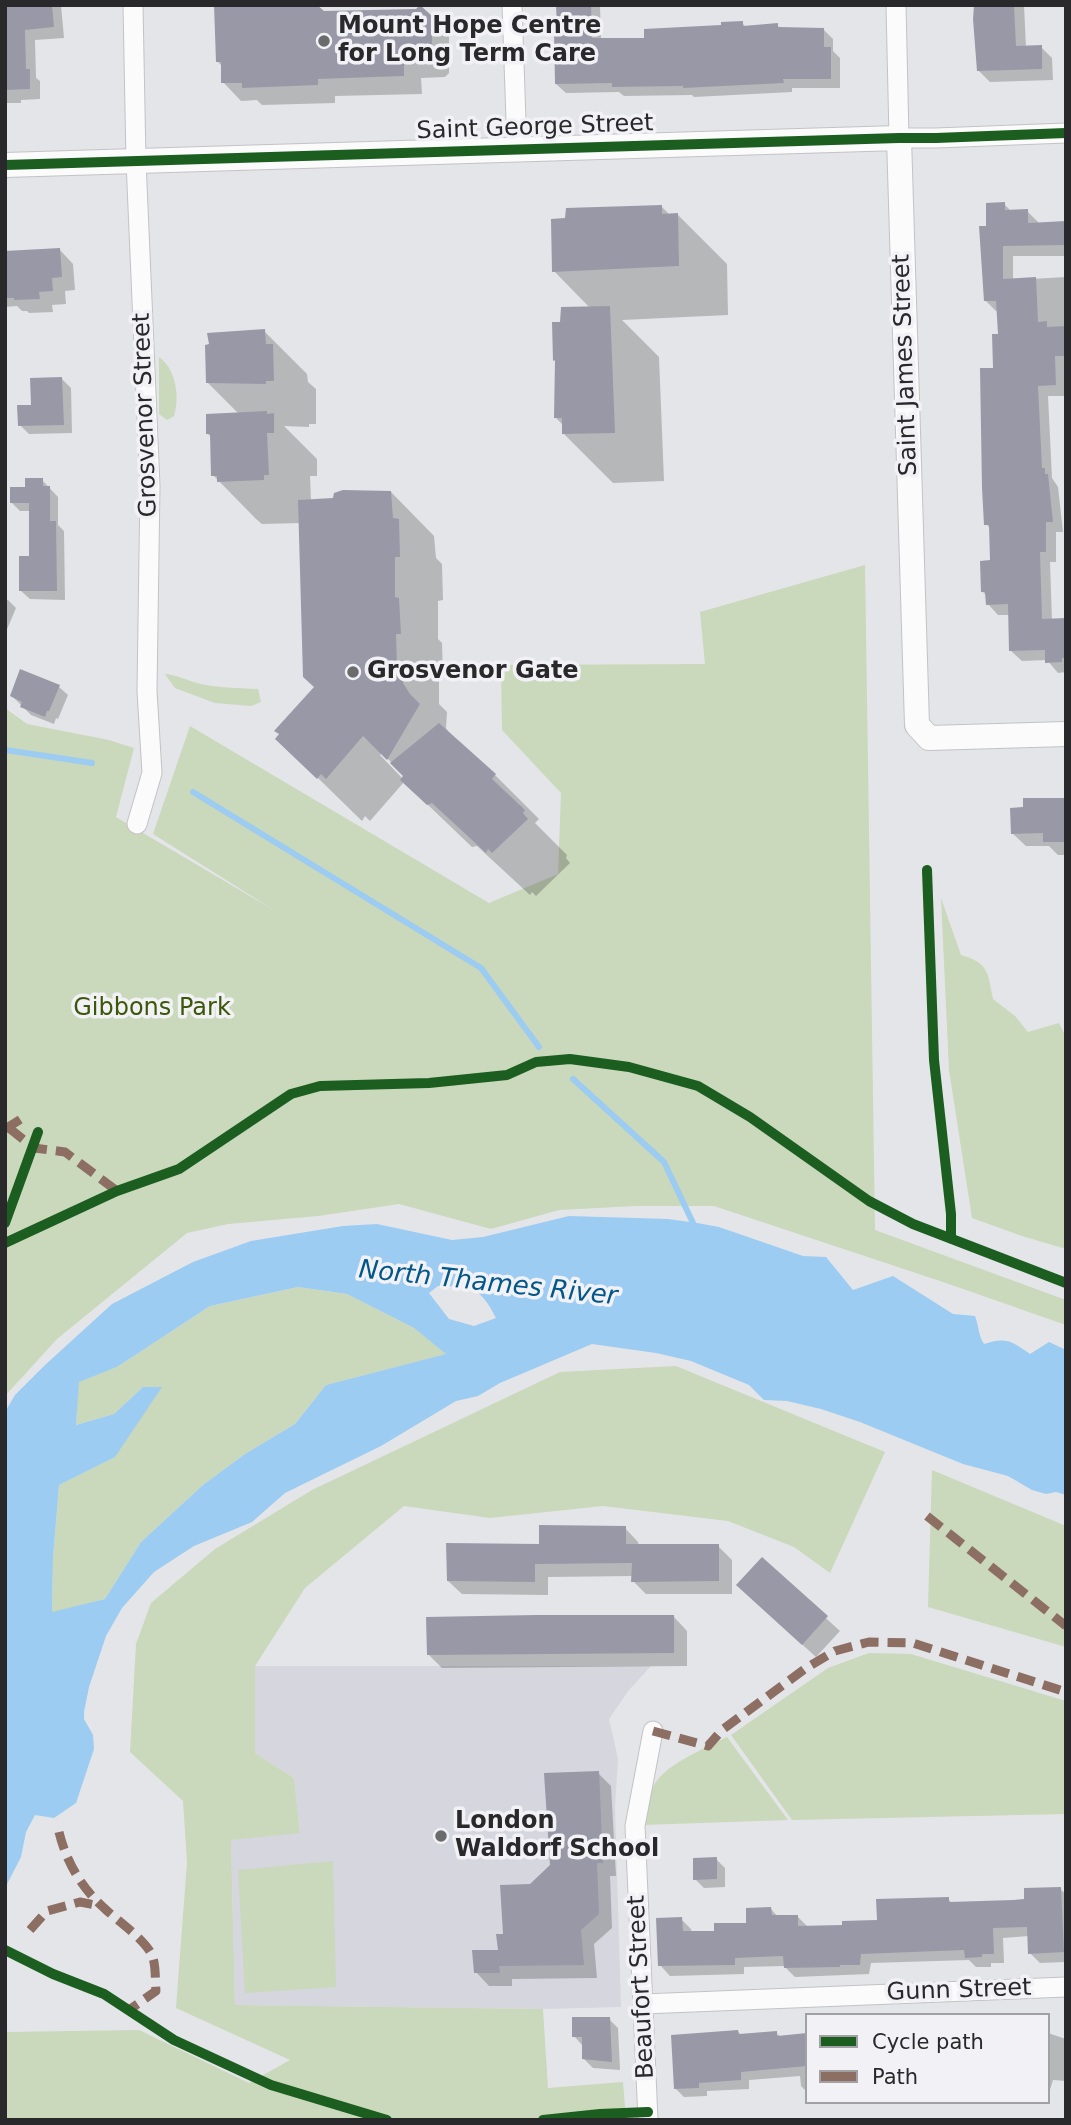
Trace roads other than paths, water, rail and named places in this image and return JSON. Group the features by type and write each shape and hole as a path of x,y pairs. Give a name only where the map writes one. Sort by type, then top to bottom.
{"street":[{"name":"Grosvenor Street","path":"133,5 136,161 149,443 147,691 152,773 137,824"},
{"path":"512,5 517,149"},
{"name":"Saint James Street","path":"896,5 917,724 929,738 1066,734"},
{"name":"Saint George Street","path":"5,165 1066,133"},
{"name":"Beaufort Street","path":"648,2120 635,1826 653,1731"},
{"name":"Gunn Street","path":"643,2004 1066,1987"}],"water":[{"name":"North Thames River","path":"569,1216 668,1219 719,1227 803,1256 826,1257 853,1290 893,1276 953,1314 975,1316 984,1344 1008,1342 1030,1354 1049,1342 1066,1351 1066,1495 1032,1490 1008,1476 963,1464 821,1409 787,1401 764,1400 749,1385 691,1361 592,1344 500,1383 478,1396 456,1401 381,1446 285,1493 252,1522 194,1546 154,1572 122,1608 106,1636 89,1687 84,1712 84,1719 93,1735 94,1749 76,1803 54,1818 35,1815 26,1832 21,1857 5,1888 5,1412 15,1395 112,1304 193,1262 251,1241 343,1226 377,1224 452,1240 483,1237","holes":["438,1286 473,1290 485,1300 496,1318 474,1326 449,1319 429,1293","298,1287 347,1294 414,1328 446,1354 326,1385 295,1424 245,1454 203,1485 141,1542 105,1599 52,1612 59,1485 115,1457 162,1387 143,1387 114,1414 76,1425 79,1382 117,1367 210,1306"]}],"waterway":[{"path":"6,750 92,763"},
{"path":"193,792 481,968 539,1047"},
{"path":"573,1079 664,1162 693,1223"}],"place":[{"name":"Mount Hope Centre for Long Term Care","path":"324,41"},
{"name":"Grosvenor Gate","path":"353,672"},
{"name":"London Waldorf School","path":"441,1836"}],"park label":[{"name":"Gibbons Park","path":"152,1009"}]}
